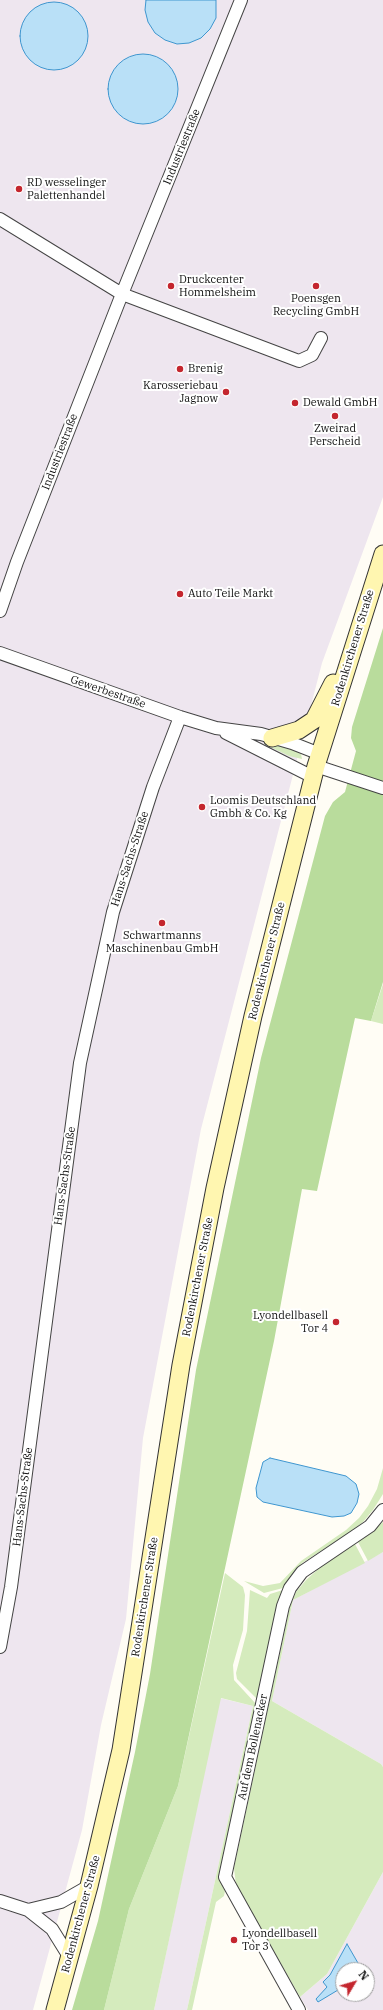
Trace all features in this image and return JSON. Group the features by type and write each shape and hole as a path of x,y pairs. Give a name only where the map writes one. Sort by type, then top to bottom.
{"main road":[{"name":"Rodenkirchener Straße","path":"55,2010 89,1886 121,1750 181,1366 215,1188 253,1016 316,766 383,554"},
{"path":"272,738 299,730 314,720 351,652"}],"street":[{"name":"Industriestraße","path":"0,611 17,562 122,294 242,0"},
{"path":"0,219 122,294 299,361 312,355 321,338"},
{"name":"Gewerbestraße","path":"0,653 180,717 216,728 316,766"},
{"name":"Hans-Sachs-Straße","path":"0,1646 12,1587 80,1063 113,912 153,787 180,717"},
{"name":"Gewerbestraße","path":"216,728 272,738 316,766"},
{"path":"316,766 383,788"},
{"name":"Auf dem Bollenacker","path":"299,2010 225,1877 283,1606 290,1588 302,1572 370,1526 383,1510"},
{"path":"28,1910 61,1902 89,1886"},
{"path":"0,1901 28,1910 52,1929 70,1958"}],"shaded area":[{"path":"0,0 383,0 383,497 322,663 201,1129 143,1438 126,1619 101,1725 82,1830 33,2010 0,2010"},
{"path":"383,1552 383,1767 381,1764 272,1701 293,1600"},
{"path":"220,1698 253,1706 187,2010 154,2010"},
{"path":"383,1872 383,2010 308,2010 300,1997 327,1974"}],"green space":[{"path":"383,628 383,982 371,1021 355,1018 317,1191 302,1189 274,1341 178,1786 129,1909 104,2010 72,2010 98,1921 135,1752 150,1674 196,1370 261,1058 325,816 333,802 345,792 356,751 351,738 352,727"},
{"path":"265,742 292,749 301,754 302,759 289,756 264,744"},
{"path":"383,984 383,1024 371,1021"},
{"path":"383,1468 383,1494 363,1522 349,1533 302,1563 283,1588 264,1593 244,1581 263,1586 280,1583 301,1561 346,1530 359,1518 368,1506 377,1489"},
{"path":"383,1522 383,1552 368,1561 358,1542"},
{"path":"355,1544 365,1563 293,1600 272,1701 381,1764 383,1767 383,1872 327,1974 300,1997 236,1885 234,1868 290,1606 296,1592 307,1579 322,1566"},
{"path":"225,1573 243,1587 245,1595 243,1630 233,1665 234,1680 256,1704 219,1879 225,1891 224,1896 216,1902 192,2010 187,2010 253,1706 221,1698 154,2010 104,2010 129,1909 178,1786"},
{"path":"250,1590 267,1598 270,1594 283,1590 277,1605 257,1699 237,1679 236,1673 247,1631"}],"water":[{"path":"146,0 216,0 216,18 210,29 201,38 189,43 177,44 165,40 155,33 148,22 145,10"},
{"path":"47,2 61,2 73,8 82,17 88,29 86,49 78,60 67,68 61,70 47,70 41,68 30,60 22,49 20,43 20,29 22,23 30,12 41,4"},
{"path":"136,54 150,54 163,60 172,69 178,82 176,102 168,114 150,124 136,124 123,118 114,109 108,96 108,82 114,69 123,60"},
{"path":"270,1458 346,1476 356,1484 359,1494 357,1503 351,1513 344,1516 332,1517 263,1502 257,1497 256,1488 263,1462"},
{"path":"347,1944 357,1962 337,1962"},
{"path":"335,1966 335,1992 318,2002 316,1999 327,1987 323,1982 330,1975"}],"place":[{"name":"RD wesselinger Palettenhandel","path":"19,189"},
{"name":"Druckcenter Hommelsheim","path":"171,286"},
{"name":"Poensgen Recycling GmbH","path":"316,286"},
{"name":"Brenig","path":"180,369"},
{"name":"Karosseriebau Jagnow","path":"226,392"},
{"name":"Dewald GmbH","path":"295,403"},
{"name":"Zweirad Perscheid","path":"335,416"},
{"name":"Auto Teile Markt","path":"180,594"},
{"name":"Loomis Deutschland Gmbh & Co. Kg","path":"202,807"},
{"name":"Schwartmanns Maschinenbau GmbH","path":"162,923"},
{"name":"Lyondellbasell Tor 4","path":"336,1322"},
{"name":"Lyondellbasell Tor 3","path":"234,1940"}]}
